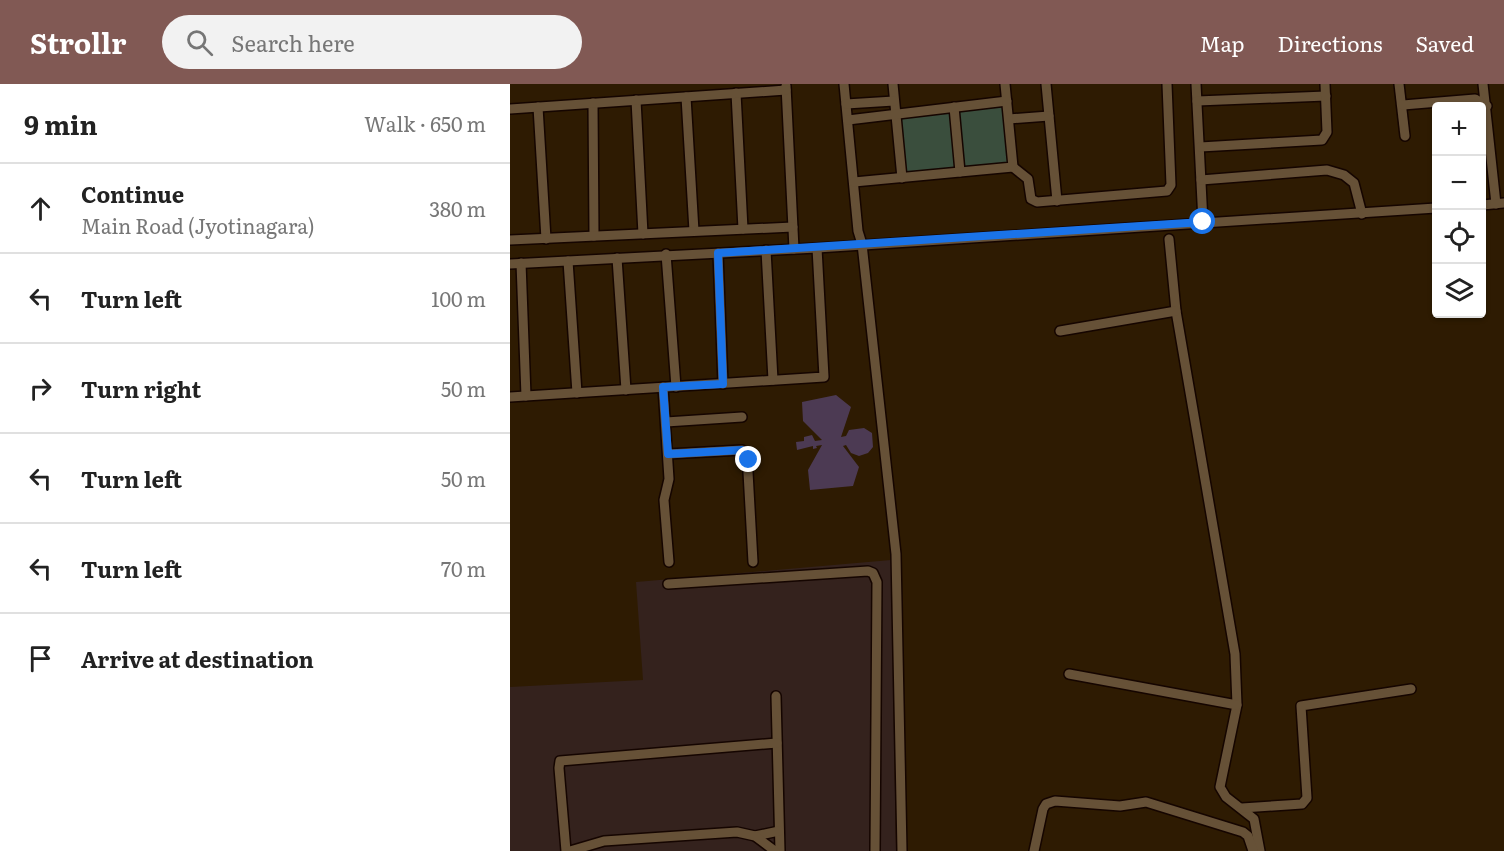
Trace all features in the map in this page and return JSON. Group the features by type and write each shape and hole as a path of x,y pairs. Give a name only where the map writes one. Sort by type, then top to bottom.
{"street":[{"path":"709,84 709,95"},
{"path":"844,84 896,554 902,851"},
{"path":"893,84 902,177"},
{"path":"1005,84 1013,167"},
{"path":"1046,84 1057,201"},
{"path":"854,182 1013,167 1028,179 1033,201 1162,193 1171,188 1167,84"},
{"path":"1196,84 1203,222"},
{"path":"1200,147 1322,140 1327,132 1325,84"},
{"path":"1400,84 1405,135"},
{"path":"1483,84 1485,102"},
{"path":"510,109 736,93 748,88 786,87 794,249"},
{"path":"736,93 743,229"},
{"path":"1197,101 1326,96"},
{"path":"686,97 694,231"},
{"path":"1439,102 1475,99 1480,102"},
{"path":"636,100 643,234"},
{"path":"846,104 894,101"},
{"path":"848,120 1007,101"},
{"path":"593,103 594,236"},
{"path":"1403,105 1432,103"},
{"path":"1486,106 1500,203"},
{"path":"538,107 546,239"},
{"path":"954,107 960,172"},
{"path":"1009,119 1049,116"},
{"path":"1201,180 1327,170 1344,175 1354,183 1362,214"},
{"path":"510,264 666,254 817,248 1432,208"},
{"path":"510,240 793,227"},
{"path":"1169,239 1176,311 1235,654 1236,705 1219,781 1222,792 1254,819 1260,851"},
{"path":"510,397 824,377 817,248"},
{"path":"766,250 773,380"},
{"path":"718,253 723,384"},
{"path":"666,254 676,387"},
{"path":"617,258 626,390"},
{"path":"568,261 577,393"},
{"path":"521,263 526,396"},
{"path":"1060,331 1176,311"},
{"path":"663,387 669,479 664,500 669,562"},
{"path":"666,422 742,417"},
{"path":"668,454 742,450 747,454 753,562"},
{"path":"668,584 868,571 876,576 875,851"},
{"path":"1069,674 1236,705"},
{"path":"1242,808 1302,804 1306,798 1301,706 1411,688"},
{"path":"776,696 778,851"},
{"path":"777,743 560,761 568,851 604,841 716,832 737,832 755,836 778,851"},
{"path":"1034,851 1043,809 1046,804 1055,801 1120,806 1138,802 1161,805 1190,817 1243,832 1248,836 1253,851"},
{"path":"755,836 779,831"},
{"path":"628,839 629,851"}],"shaded area":[{"path":"891,560 896,851 510,851 510,687 643,680 636,582"}],"green space":[{"path":"1002,106 1008,163 965,167 959,110"},
{"path":"949,112 955,167 905,173 899,117"}],"building":[{"path":"836,395 851,407 841,437 846,436 849,430 864,428 872,433 873,447 868,453 859,456 851,453 846,445 843,446 859,467 853,486 810,490 808,470 822,445 813,449 813,446 797,450 796,442 804,441 804,437 812,435 815,441 822,440 803,421 802,402"}],"route":[{"path":"749,460 747,454 742,450 668,454 663,387 723,384 718,253 1203,222"}]}
